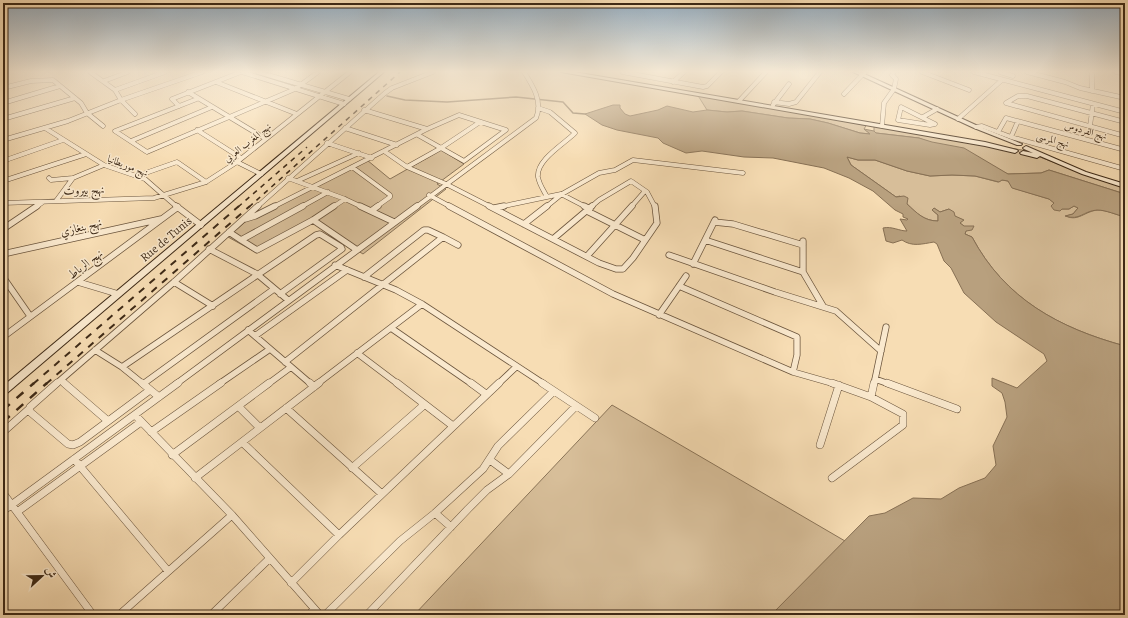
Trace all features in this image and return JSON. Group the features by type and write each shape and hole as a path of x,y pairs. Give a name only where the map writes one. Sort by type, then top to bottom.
{"street":[{"path":"3,119 65,101"},
{"path":"78,101 87,113 103,126"},
{"path":"3,140 79,117 119,101"},
{"path":"122,101 134,114"},
{"path":"174,101 178,106"},
{"path":"193,101 116,131 147,152 265,102"},
{"path":"201,101 266,138"},
{"path":"262,101 297,114"},
{"name":"نهج المغرب العربي","path":"165,195 206,182 239,160 314,101"},
{"name":"Rue de Tunis","path":"3,392 346,101"},
{"path":"3,432 174,282 375,101"},
{"path":"3,511 135,415 429,195 536,118 538,114 537,101"},
{"path":"739,101 790,104 797,101"},
{"path":"773,104 776,101"},
{"path":"882,126 884,103 886,101"},
{"path":"919,101 976,127 1019,144 1024,150"},
{"path":"958,119 978,101"},
{"path":"1010,101 1006,103 1125,136"},
{"path":"1045,101 1125,122"},
{"path":"1081,101 1125,112"},
{"path":"773,104 882,126 985,144 1014,151 1024,150 1056,160 1084,172 1125,186"},
{"path":"1090,126 1093,104"},
{"path":"130,141 212,107"},
{"path":"901,107 923,117 935,124 930,126 897,119 901,107"},
{"path":"538,108 550,112 575,133 541,165 538,171 537,176 547,197"},
{"path":"923,117 937,109"},
{"path":"364,110 427,129"},
{"path":"243,219 254,216 310,187 418,135 427,129 461,115 506,130 465,161 418,135"},
{"name":"نهج الفردوس","path":"998,132 1006,118 1125,150"},
{"path":"1011,136 1018,121"},
{"path":"407,167 442,148 480,122"},
{"name":"نهج المرسى","path":"976,127 982,126 1011,136 1125,169"},
{"name":"نهج موريطانيا","path":"45,128 104,166 145,179 201,225"},
{"path":"345,128 397,145"},
{"path":"197,130 261,174"},
{"path":"987,131 1014,151"},
{"path":"3,161 63,140"},
{"path":"327,143 372,158"},
{"path":"985,144 1009,146 1012,144 1019,144"},
{"path":"384,151 407,167 446,184 553,239 609,267 623,269 634,258 657,223 658,216 651,198 633,181 630,181 599,200 553,239"},
{"path":"297,181 359,153"},
{"path":"3,181 86,154"},
{"path":"524,224 562,194 599,173 615,170 633,160 744,174"},
{"path":"138,176 177,162 206,182"},
{"path":"49,178 51,180 55,180 73,178 104,166"},
{"path":"352,167 390,195 390,197 371,212"},
{"path":"56,201 73,178"},
{"path":"288,178 310,187 328,192 394,222"},
{"path":"587,256 645,191"},
{"path":"241,240 328,192"},
{"path":"493,208 562,194 588,210 645,240"},
{"name":"نهج بيروت","path":"3,203 154,198 165,195"},
{"path":"429,195 613,294 793,372 871,396 903,414 903,425 832,478"},
{"path":"229,232 256,250 313,220 345,200"},
{"path":"3,229 43,202"},
{"name":"نهج الرباط","path":"3,336 178,207"},
{"name":"نهج بنغازي","path":"3,254 163,218"},
{"path":"313,220 357,250"},
{"path":"693,264 714,221 733,224 803,243 803,272 823,306"},
{"path":"364,277 424,230 428,230 458,245"},
{"path":"122,367 213,306 257,274 318,235 331,240 341,247 342,249 280,294"},
{"path":"285,362 383,286 443,237"},
{"path":"705,240 803,272"},
{"path":"209,249 257,274 288,300"},
{"path":"669,255 775,292 836,311 881,351"},
{"path":"335,265 383,286 396,290 422,304 553,392 595,418"},
{"path":"255,336 347,270"},
{"path":"659,315 686,276"},
{"path":"3,277 30,316"},
{"path":"78,282 118,294"},
{"path":"174,282 213,306"},
{"path":"679,286 797,337 797,362 793,372"},
{"path":"144,384 274,289"},
{"path":"195,478 422,304"},
{"path":"871,396 886,327"},
{"path":"391,328 486,394"},
{"path":"248,330 314,387"},
{"path":"151,432 270,349"},
{"path":"95,350 122,367 159,397"},
{"path":"357,353 452,426"},
{"path":"172,455 291,367"},
{"path":"291,583 452,426 516,367"},
{"path":"875,379 957,409"},
{"path":"61,381 108,421"},
{"path":"820,445 839,385"},
{"path":"29,409 70,445 80,442 150,390"},
{"path":"325,615 400,541 464,487 490,460 498,446 553,392"},
{"path":"352,468 424,405"},
{"path":"238,406 260,428"},
{"path":"367,615 487,490 509,474 576,406"},
{"path":"286,408 382,494"},
{"path":"135,415 172,455 232,515 291,583 314,613"},
{"path":"17,512 79,465 141,422"},
{"path":"242,442 339,535"},
{"path":"74,459 168,571"},
{"path":"490,460 509,474"},
{"path":"3,493 93,615"},
{"path":"435,513 451,527"},
{"path":"119,615 232,515"},
{"path":"211,615 269,559"}],"shaded area":[{"path":"701,101 736,101 867,124 864,129 871,134 860,133 810,119 788,118 742,111 727,112 707,110"},
{"path":"613,105 620,105 620,108 625,114 630,116 658,110 667,106 693,112 707,110 727,112 742,111 788,118 810,119 860,133 870,134 864,129 874,131 876,133 919,138 964,148 1008,174 1041,173 1049,170 1125,194 1125,217 1097,210 1088,212 1078,217 1070,217 1065,216 1073,214 1078,208 1074,206 1069,209 1062,209 1060,211 1054,210 1051,206 1054,203 1049,199 1012,188 1008,181 1002,180 999,182 975,176 930,176 907,171 875,160 858,160 847,157 851,165 896,197 904,196 908,198 907,204 925,218 938,221 938,215 932,210 934,208 940,212 949,209 954,212 955,216 964,220 960,223 964,226 974,226 972,230 966,231 965,234 972,237 985,259 1001,278 1036,308 1056,320 1078,330 1125,346 1125,615 771,615 869,516 885,513 913,498 941,499 959,488 985,478 996,465 993,446 1007,417 1002,393 992,386 992,378 1017,388 1047,361 1044,354 996,322 964,293 951,268 944,261 937,244 934,242 910,244 902,240 893,243 886,241 883,228 907,231 900,219 908,219 903,217 903,214 895,210 873,191 849,178 824,168 773,158 744,157 702,151 686,153 663,143 658,138 617,130 602,125 585,114"},
{"path":"874,126 1022,150 1071,169 1125,187 1125,194 1049,170 1041,173 1008,174 919,138 876,133 874,131"},
{"path":"441,150 464,164 437,184 446,189 363,254 311,221 257,253 228,237 252,216 367,160 390,179"},
{"path":"847,157 858,160 875,160 907,171 930,176 975,176 998,182 1002,180 1008,181 1013,188 1049,199 1062,209 1069,209 1074,206 1078,208 1073,214 1066,216 1070,218 1078,217 1098,210 1125,217 1125,346 1078,330 1056,320 1036,308 1001,278 985,259 972,237 965,234 966,231 964,226 960,223 963,220 954,216 949,209 940,212 934,208 932,210 938,215 938,221 926,219 912,209 900,196 896,197 851,165"},
{"path":"612,405 845,541 773,615 414,615"}],"waterway":[{"path":"423,101 463,101"},
{"path":"552,101 563,102 573,113 585,114"}],"railway":[{"path":"249,207 368,101"},
{"path":"238,207 307,147"},
{"path":"33,384 239,206"},
{"path":"46,384 250,206"},
{"path":"3,410 34,383"},
{"path":"3,422 47,383"}]}
